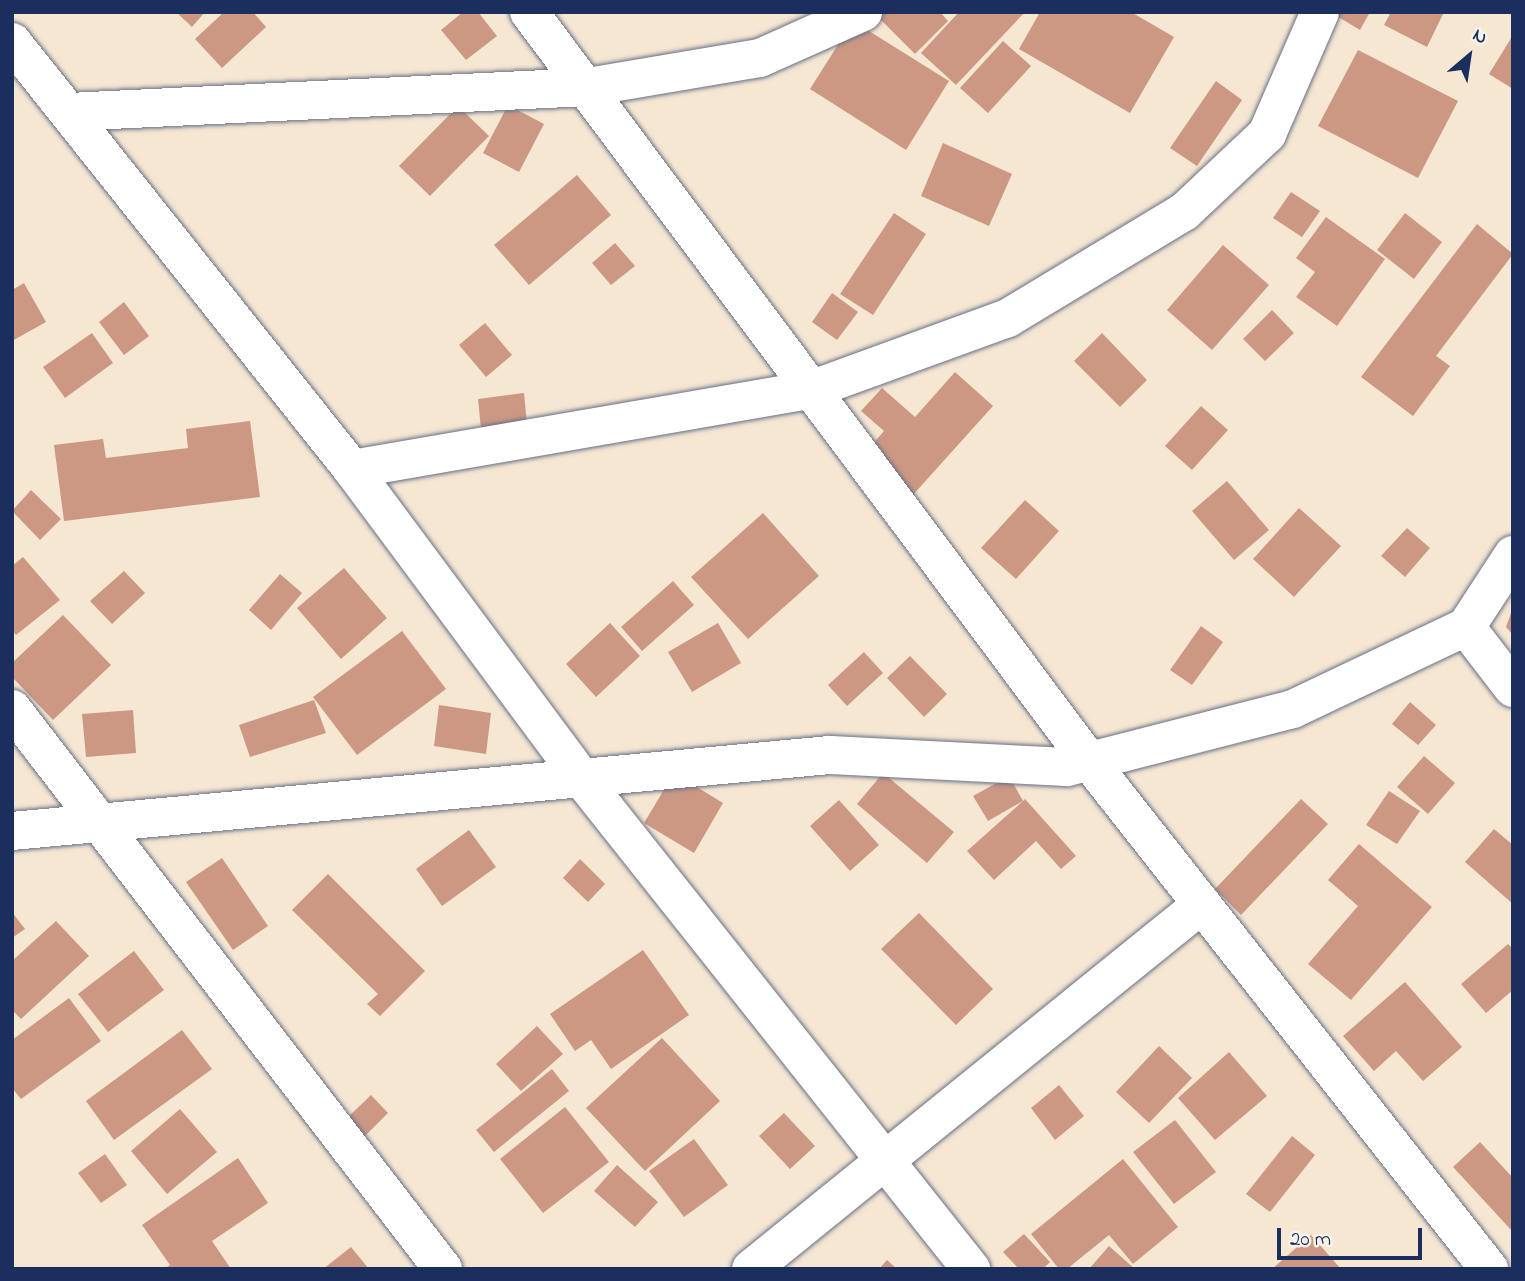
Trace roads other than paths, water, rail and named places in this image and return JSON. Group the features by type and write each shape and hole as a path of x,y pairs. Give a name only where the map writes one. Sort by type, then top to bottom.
{"street":[{"path":"529,12 588,87 810,390 1090,761 1489,1269"},
{"path":"69,112 588,87 760,58 863,12"},
{"path":"352,469 810,390 1008,318 1184,212 1267,134 1320,12"},
{"path":"12,43 352,469 582,779 971,1269"},
{"path":"12,831 830,755 1067,767 1293,709 1466,627 1513,555"},
{"path":"1466,627 1513,688"},
{"path":"12,709 443,1269"},
{"path":"751,1269 1202,904"}]}
